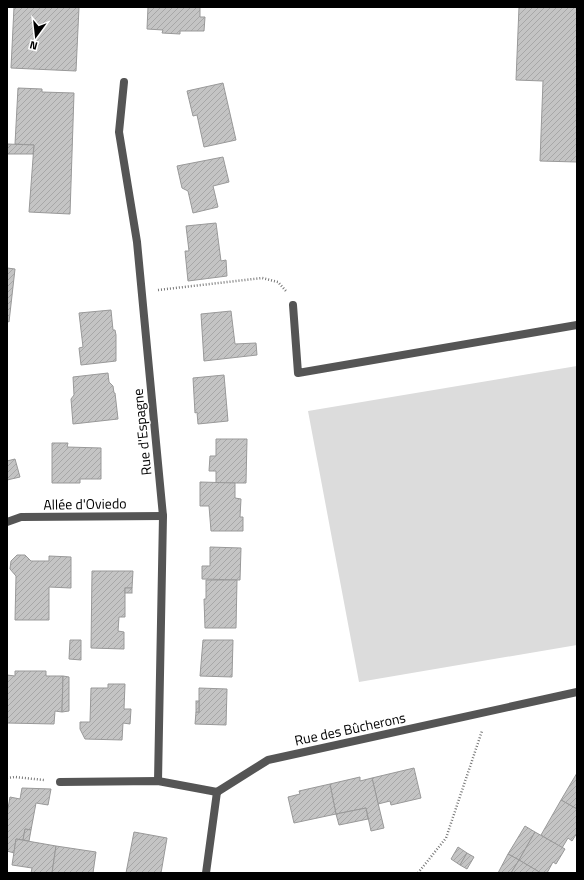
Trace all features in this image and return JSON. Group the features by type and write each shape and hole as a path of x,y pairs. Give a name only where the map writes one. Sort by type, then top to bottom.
{"street":[{"name":"Rue d'Espagne","path":"124,82 118,132 137,242 164,516 158,781"},
{"path":"292,305 298,372 577,325"},
{"name":"Allée d'Oviedo","path":"7,522 21,517 164,516"},
{"name":"Rue des Bûcherons","path":"217,792 268,760 577,692"},
{"path":"60,782 158,781 217,792 206,873"}],"path":[{"path":"142,292 262,278 278,282 287,292 292,305"},
{"path":"418,873 446,838 489,712"},
{"path":"7,778 15,777 60,782"}],"shaded area":[{"path":"577,366 577,645 359,682 308,411"}],"building":[{"path":"14,7 79,7 76,71 11,68"},
{"path":"148,7 200,7 200,17 205,17 204,31 180,31 180,34 162,33 163,30 147,29"},
{"path":"519,7 577,7 577,162 540,161 543,81 516,80"},
{"path":"223,83 236,140 204,147 197,115 193,116 187,91"},
{"path":"18,88 42,89 42,92 74,93 70,214 29,212 34,145 15,144"},
{"path":"7,144 34,145 33,154 7,154"},
{"path":"223,157 229,182 213,186 218,207 193,213 188,191 182,188 177,166"},
{"path":"216,223 221,261 226,260 227,276 188,281 185,251 189,251 186,226"},
{"path":"7,268 15,269 9,322 7,321"},
{"path":"111,310 113,330 115,330 116,335 116,361 81,365 79,348 83,347 79,313"},
{"path":"231,311 235,344 256,343 257,355 204,361 201,314"},
{"path":"108,373 109,382 113,386 115,393 118,419 73,424 71,399 74,395 73,377"},
{"path":"224,375 228,421 198,424 197,412 195,413 193,378"},
{"path":"216,439 247,439 246,483 216,483 216,471 209,471 210,456 216,456"},
{"path":"52,443 68,443 67,447 101,448 101,479 80,479 80,483 52,483"},
{"path":"15,459 20,477 7,480 7,461"},
{"path":"200,482 235,483 235,498 241,499 240,517 243,517 243,531 211,531 209,506 200,506"},
{"path":"210,547 241,548 240,580 202,579 202,566 210,566"},
{"path":"17,555 25,555 31,561 49,561 49,556 71,557 71,588 49,587 49,620 15,620 16,576 10,569 11,561"},
{"path":"92,571 133,571 132,588 125,588 125,617 119,617 118,631 124,632 124,649 91,648"},
{"path":"206,580 237,580 236,628 205,628 204,599 206,599"},
{"path":"125,588 132,588 132,593 125,593"},
{"path":"70,640 81,640 81,660 69,659"},
{"path":"203,640 233,640 232,677 200,676"},
{"path":"15,671 46,671 46,676 63,676 62,712 55,711 54,724 7,723 7,675 15,676"},
{"path":"63,676 69,677 69,711 62,712"},
{"path":"108,684 125,684 124,709 131,709 130,724 123,723 122,740 85,739 80,729 80,722 90,722 91,688 108,688"},
{"path":"199,688 227,689 226,725 195,724 196,712 199,712"},
{"path":"196,701 199,701 199,712 196,712"},
{"path":"414,768 421,798 391,805 390,801 378,804 372,778"},
{"path":"577,773 577,809 561,800"},
{"path":"360,777 360,781 372,778 384,828 371,831 366,808 336,814 330,784"},
{"path":"330,784 336,814 294,823 288,797 300,794 299,791"},
{"path":"22,788 51,789 48,805 36,803 31,830 25,829 23,840 16,839 14,853 7,851 7,814 10,797 20,799"},
{"path":"561,800 577,809 577,833 572,841 568,838 562,848 541,835"},
{"path":"366,808 368,819 339,825 336,814"},
{"path":"525,826 535,832 519,860 508,854"},
{"path":"25,829 31,830 29,841 23,840"},
{"path":"134,832 167,838 161,873 126,873"},
{"path":"535,832 565,849 556,864 553,862 547,873 541,873 519,860"},
{"path":"16,839 56,846 52,873 31,873 32,868 12,865"},
{"path":"56,846 96,852 93,873 52,873"},
{"path":"458,847 467,853 460,865 451,859"},
{"path":"467,853 474,857 467,869 460,865"},
{"path":"508,854 519,860 511,873 498,873"},
{"path":"519,860 541,873 511,873"}]}
